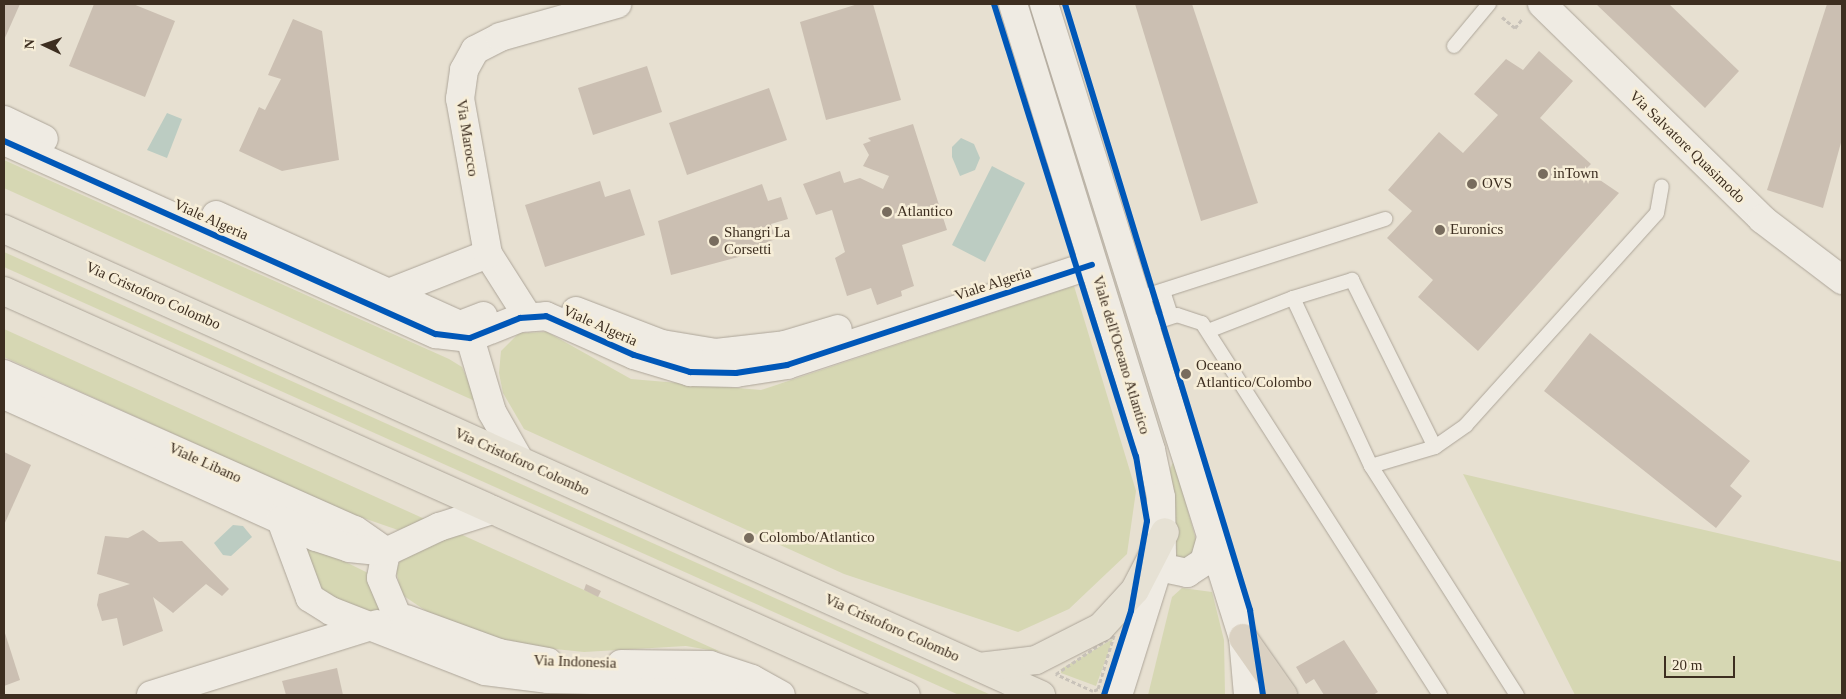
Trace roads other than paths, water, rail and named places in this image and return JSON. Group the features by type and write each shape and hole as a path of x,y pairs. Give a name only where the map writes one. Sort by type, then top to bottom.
{"highway":[{"path":"1243,638 1283,695"}],"main road":[{"name":"Via Cristoforo Colombo","path":"4,229 1040,695"},
{"path":"4,291 906,695"},
{"path":"978,667 1036,660 1090,635 1128,600 1165,532"}],"street":[{"name":"Via Marocco","path":"488,254 460,108 467,63 486,42 617,4"},
{"name":"Viale dell'Oceano Atlantico","path":"1013,4 1151,450 1165,532 1159,567 1109,689"},
{"name":"Viale dell'Oceano Atlantico","path":"1044,4 1210,541 1243,638 1248,695"},
{"name":"Via Salvatore Quasimodo","path":"1542,4 1755,212 1842,280"},
{"name":"Viale Algeria","path":"12,134 386,301 465,331 550,302 662,344 716,353 785,345 848,336 1090,256"},
{"path":"386,301 488,254 523,310"},
{"path":"465,331 490,406 520,461"},
{"name":"Viale Libano","path":"4,374 81,419"},
{"name":"Viale Libano","path":"4,394 81,419 286,511 355,530 386,552"},
{"path":"385,619 381,578 386,552 439,527 492,510"},
{"path":"286,511 310,598 331,611 385,619"},
{"path":"1159,567 1187,573 1204,562 1210,541"},
{"path":"151,695 211,686 385,619"},
{"name":"Via Indonesia","path":"385,619 464,642 549,679 680,682 744,695"},
{"name":"Via Indonesia","path":"549,679 703,664 752,679 781,695"}],"lane":[{"path":"1454,46 1493,8"},
{"path":"1371,466 1435,447 1475,415 1657,213 1662,186"},
{"path":"1136,299 1385,219"},
{"path":"1208,331 1293,298 1352,280 1435,447"},
{"path":"1163,291 1171,316"},
{"path":"1293,298 1371,466 1517,695"},
{"path":"1144,326 1171,316 1196,317 1208,331 1440,695"}],"place":[{"name":"inTown","path":"1543,174"},
{"name":"OVS","path":"1472,184"},
{"name":"Atlantico","path":"887,212"},
{"name":"Euronics","path":"1440,230"},
{"name":"Shangri La Corsetti","path":"714,241"},
{"name":"Oceano Atlantico/Colombo","path":"1186,374"},
{"name":"Colombo/Atlantico","path":"749,538"}]}
